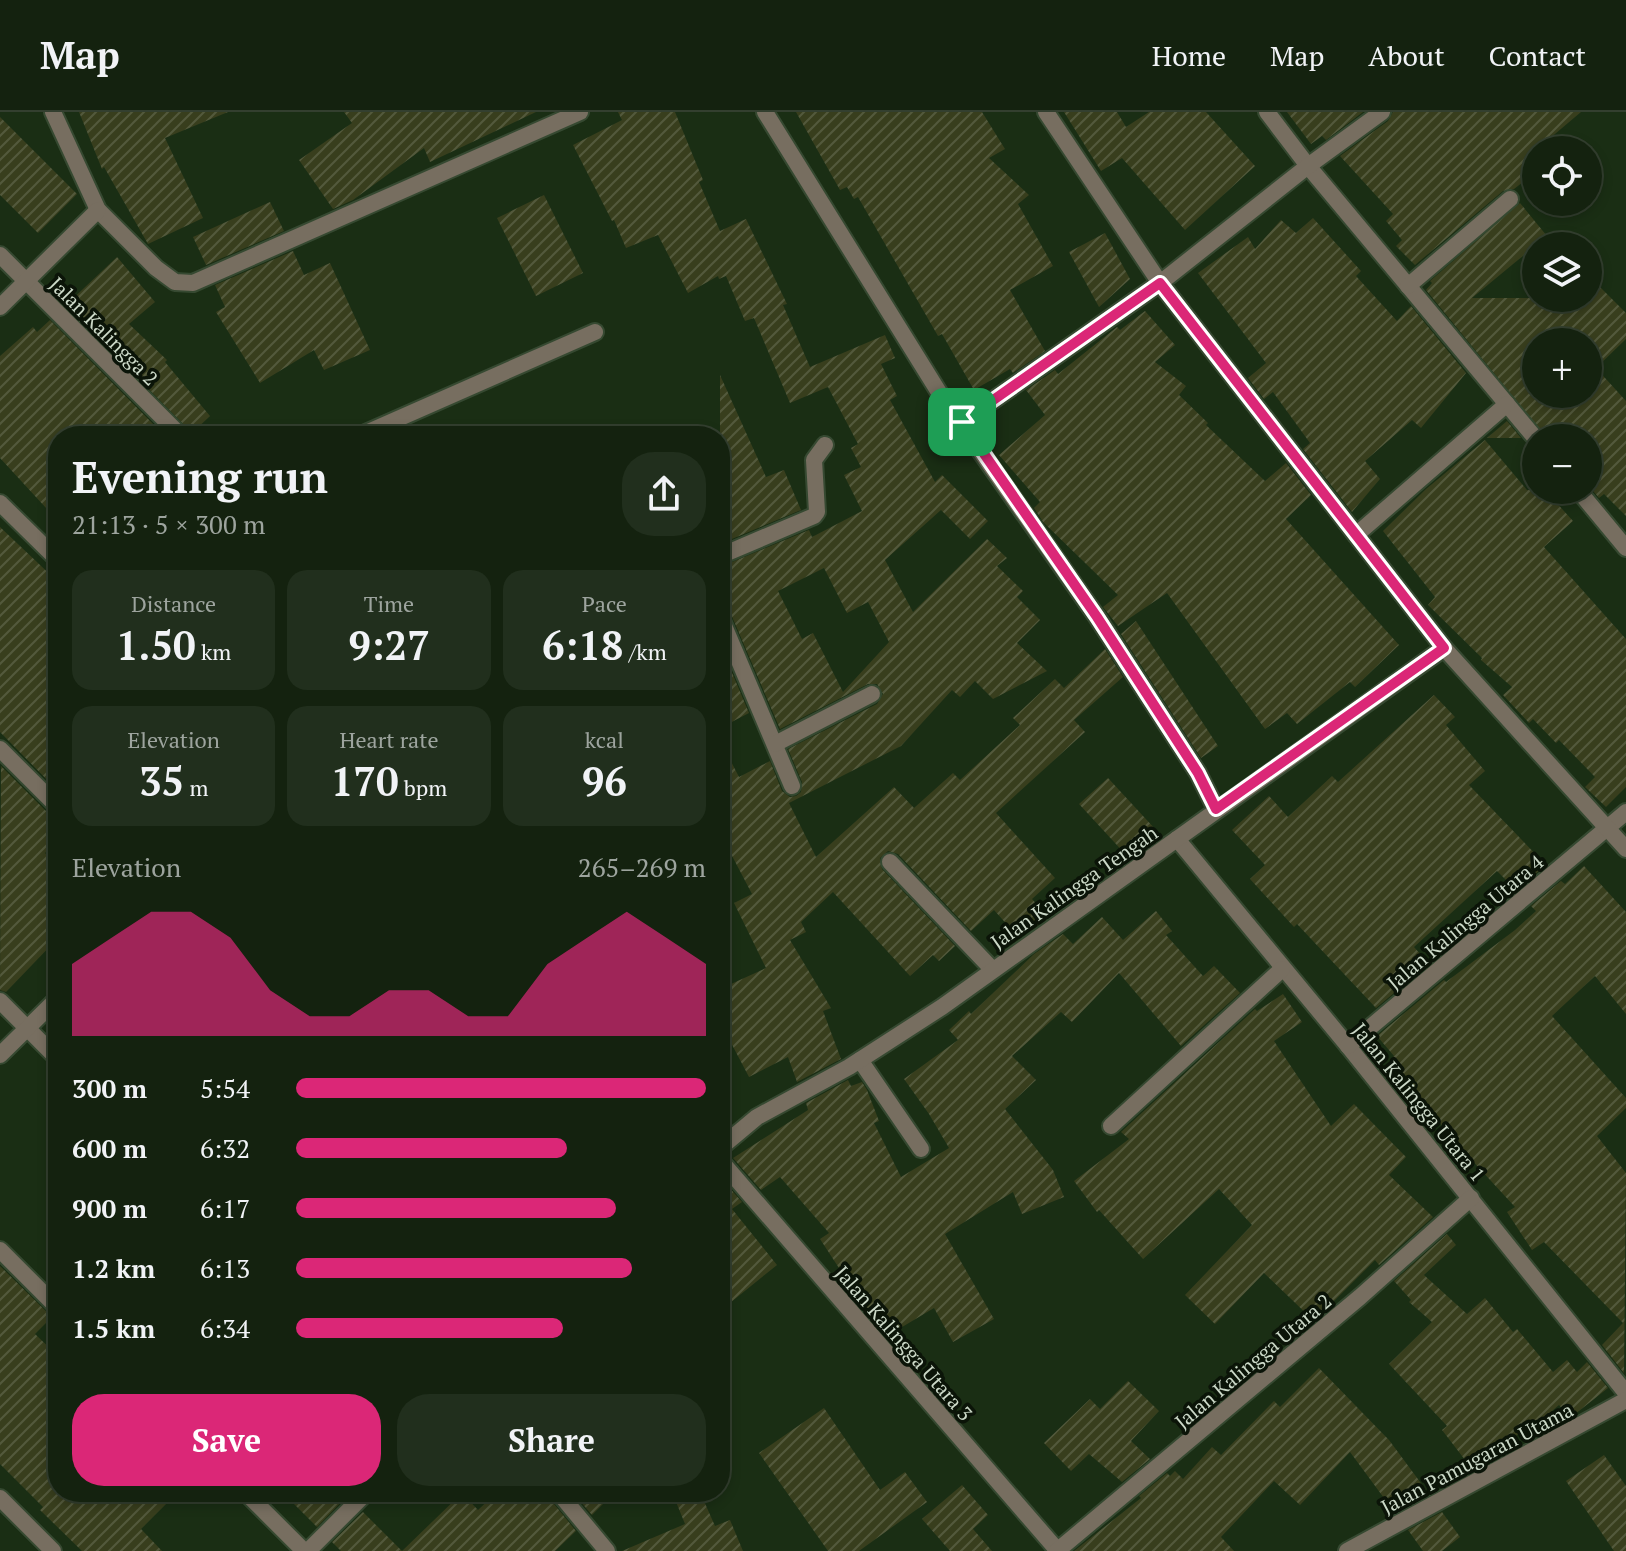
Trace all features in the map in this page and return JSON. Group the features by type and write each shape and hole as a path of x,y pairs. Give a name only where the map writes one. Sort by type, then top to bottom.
{"street":[{"path":"53,112 98,210 156,268 175,282 193,283 580,112"},
{"path":"765,112 940,394 1097,617 1198,773 1216,809"},
{"path":"1046,112 1160,283 1444,648 1626,849"},
{"path":"1267,112 1308,166 1524,424"},
{"path":"962,422 1160,283 1382,112"},
{"path":"1408,286 1510,199"},
{"path":"0,307 98,210"},
{"name":"Jalan Kalingga 2","path":"0,255 171,426"},
{"path":"382,426 595,332"},
{"path":"1356,535 1507,404"},
{"path":"730,552 814,516 817,512 814,460 825,445"},
{"path":"0,503 48,550"},
{"path":"1590,504 1626,548"},
{"path":"730,639 792,786"},
{"name":"Jalan Kalingga Tengah","path":"730,1140 757,1117 860,1060 942,1007 1444,648"},
{"path":"775,744 872,694"},
{"path":"0,749 48,797"},
{"name":"Jalan Kalingga Utara 4","path":"1348,1046 1626,812"},
{"name":"Jalan Kalingga Utara 1","path":"1177,839 1348,1046 1626,1393"},
{"path":"890,862 992,969"},
{"path":"1111,1126 1282,969"},
{"path":"0,1001 48,1049"},
{"path":"0,1055 48,1008"},
{"path":"860,1060 921,1149"},
{"name":"Jalan Kalingga Utara 3","path":"730,1172 1058,1551"},
{"name":"Jalan Kalingga Utara 2","path":"1058,1551 1360,1297 1471,1198"},
{"path":"0,1250 48,1298"},
{"name":"Jalan Pamugaran Utama","path":"1347,1551 1626,1400"},
{"path":"0,1498 53,1551"},
{"path":"255,1502 306,1551 357,1502"},
{"path":"566,1502 607,1551"}],"building":[{"path":"79,112 228,112 165,138 203,218 148,244 104,167 102,169"},
{"path":"344,112 536,112 430,162 424,148 353,200 333,209 299,160 352,123"},
{"path":"618,112 675,112 720,231 746,219 787,304 783,305 810,367 885,335 895,358 881,364 897,396 890,400 935,482 942,475 988,521 970,539 941,510 885,560 913,612 987,539 1007,558 997,566 1023,591 1017,597 1040,620 1017,643 1047,671 993,699 975,681 960,697 952,690 901,746 789,803 816,857 894,787 914,808 953,773 960,780 1020,725 1013,718 1055,679 1064,688 1105,649 1123,677 1074,720 1085,732 996,813 1055,878 1032,899 1048,917 1019,938 994,910 971,931 898,854 888,851 880,858 882,869 955,946 939,961 933,955 910,976 833,892 801,922 806,932 790,940 831,1008 823,1011 841,1059 797,1082 788,1057 749,1077 730,1041 730,984 766,968 734,903 752,894 730,852 730,759 739,777 770,761 782,791 790,797 796,796 801,792 802,782 788,749 877,704 883,694 877,684 868,684 780,729 730,612 730,563 809,530 812,537 862,511 844,475 861,467 851,448 858,444 828,387 790,403 754,318 745,321 726,276 719,279 718,276 688,293 658,235 626,248 573,145 622,120","holes":["824,568 847,613 868,602 889,642 843,692 813,633 802,639 778,591"]},
{"path":"796,112 982,112 1005,149 989,158 1029,195 1018,204 1053,266 1010,290 1045,351 1013,373 1010,369 974,390 942,334 938,336 858,197 854,199 847,187 840,190"},
{"path":"1064,112 1117,112 1126,127 1149,112 1206,112 1255,166 1185,230 1122,158 1101,171"},
{"path":"1287,112 1363,112 1326,140 1322,136 1311,144"},
{"path":"1393,112 1581,112 1553,136 1522,136 1522,183 1514,189 1503,191 1415,265 1396,246 1402,240 1386,221 1393,214 1340,156 1388,121"},
{"path":"0,117 77,194 38,233 0,195"},
{"path":"544,195 583,273 536,296 497,218"},
{"path":"270,202 284,231 206,265 193,237"},
{"path":"1520,203 1522,216 1531,216 1544,232 1522,232 1522,257 1472,298 1522,298 1522,312 1602,312 1602,289 1626,313 1626,339 1602,362 1602,328 1522,328 1522,407 1426,290 1432,283 1430,281"},
{"path":"1313,218 1361,271 1356,276 1397,321 1411,306 1466,373 1421,428 1412,420 1365,461 1380,479 1352,512 1303,449 1310,443 1273,392 1264,399 1248,378 1266,363 1198,273 1248,237 1255,249 1281,220 1296,233"},
{"path":"1105,233 1130,279 1099,307 1069,252"},
{"path":"293,251 304,275 330,263 370,350 324,370 314,350 260,383 216,312 225,307 215,285"},
{"path":"117,257 155,302 129,324 167,360 165,362 210,416 199,426 185,426 66,305"},
{"path":"1145,311 1175,345 1155,362 1186,386 1179,395 1265,481 1286,463 1311,495 1286,519 1399,645 1355,687 1350,682 1297,724 1287,713 1265,729 1167,593 1118,626 1103,607 1118,595 1043,522 1034,508 1040,502 999,455 1045,415 1026,390 1055,370 1058,374 1117,327 1120,330"},
{"path":"50,320 155,426 48,426 48,510 0,458 0,356 33,327 37,332"},
{"path":"720,375 766,477 784,470 801,510 730,540 730,426 720,426"},
{"path":"1602,375 1626,401 1626,516 1604,494 1602,496 1602,424 1536,424 1522,408 1602,408"},
{"path":"1507,421 1521,438 1487,438"},
{"path":"1485,440 1522,484 1522,504 1558,504 1573,521 1544,547 1626,639 1626,787 1606,807 1585,787 1595,777 1559,740 1556,743 1533,719 1529,723 1503,695 1512,687 1428,605 1435,597 1383,531 1426,489"},
{"path":"0,527 48,573 48,781 0,732"},
{"path":"1136,621 1218,746 1201,758 1121,634"},
{"path":"730,668 749,713 730,723"},
{"path":"1434,695 1455,717 1446,725 1485,771 1469,785 1546,865 1516,890 1497,871 1414,947 1429,964 1376,1008 1250,879 1265,865 1232,830 1269,796 1288,817 1332,776 1338,782"},
{"path":"1,766 48,813 48,850 45,853 48,856 48,948 6,992 0,990"},
{"path":"1108,778 1156,830 1127,856 1079,804"},
{"path":"1584,866 1626,912 1626,1014 1595,976 1552,1016 1626,1098 1626,1108 1597,1136 1626,1173 1624,1373 1602,1345 1623,1323 1544,1242 1532,1250 1507,1212 1515,1207 1456,1143 1414,1091 1416,1089 1390,1060 1394,1056 1377,1036 1444,980 1446,982 1515,930 1536,911 1531,906 1561,881 1565,884"},
{"path":"1156,911 1172,931 1166,935 1203,976 1214,966 1240,993 1181,1046 1119,973 1072,1022 1061,1012 1012,1056 1036,1080 1005,1109 1053,1170 1064,1197 1022,1214 1013,1192 945,1234 994,1319 953,1342 934,1308 887,1336 873,1320 820,1239 829,1233 780,1177 761,1190 733,1158 808,1110 806,1103 848,1080 851,1086 862,1082 867,1090 879,1121 874,1123 901,1177 949,1148 904,1079 958,1040 949,1030 969,1011 971,1014 1034,954 1063,934 1073,944 1102,917 1123,940"},
{"path":"1283,994 1302,1022 1274,1041 1331,1126 1354,1104 1406,1157 1389,1175 1433,1217 1379,1265 1375,1260 1314,1321 1264,1273 1215,1324 1185,1295 1252,1225 1219,1189 1143,1259 1099,1210 1097,1212 1074,1181 1129,1139 1121,1132 1255,1009 1257,1011"},
{"path":"730,1188 742,1202 732,1209 777,1265 730,1303"},
{"path":"1447,1234 1456,1245 1424,1275 1467,1314 1485,1298 1513,1332 1517,1329 1553,1372 1567,1360 1577,1372 1587,1362 1608,1388 1570,1418 1559,1405 1523,1436 1520,1433 1472,1469 1442,1430 1447,1426 1389,1364 1432,1322 1409,1302 1411,1300 1394,1281"},
{"path":"0,1266 48,1313 48,1321 35,1334 48,1346 48,1502 168,1502 141,1529 162,1551 82,1551 40,1510 43,1507 0,1464"},
{"path":"1319,1368 1389,1440 1429,1494 1395,1513 1350,1452 1300,1505 1274,1481 1221,1537 1234,1551 1074,1551 1141,1498 1139,1496 1167,1473 1170,1476 1175,1471 1183,1479 1212,1447 1221,1455 1274,1401 1280,1407"},
{"path":"1128,1381 1159,1411 1131,1441 1150,1459 1122,1482 1089,1454 1071,1471 1044,1443 1090,1399 1100,1409"},
{"path":"824,1408 880,1490 905,1472 927,1502 859,1551 828,1551 759,1453"},
{"path":"1604,1455 1626,1486 1626,1551 1614,1551 1566,1481"},
{"path":"962,1485 988,1515 973,1529 992,1551 950,1551 922,1519"},
{"path":"292,1502 341,1502 317,1527"},
{"path":"453,1502 470,1502 478,1510 486,1502 552,1502 576,1531 555,1551 402,1551"},
{"path":"581,1502 605,1502 592,1515"},
{"path":"676,1502 704,1502 715,1526 730,1520 743,1551 622,1551 685,1524"},
{"path":"363,1512 402,1551 341,1551 332,1542"},
{"path":"1442,1512 1460,1537 1442,1551 1423,1551 1408,1530"}],"route":[{"path":"1160,283 1444,648 1216,809 1198,773 1097,617 962,422 1160,283"}]}
